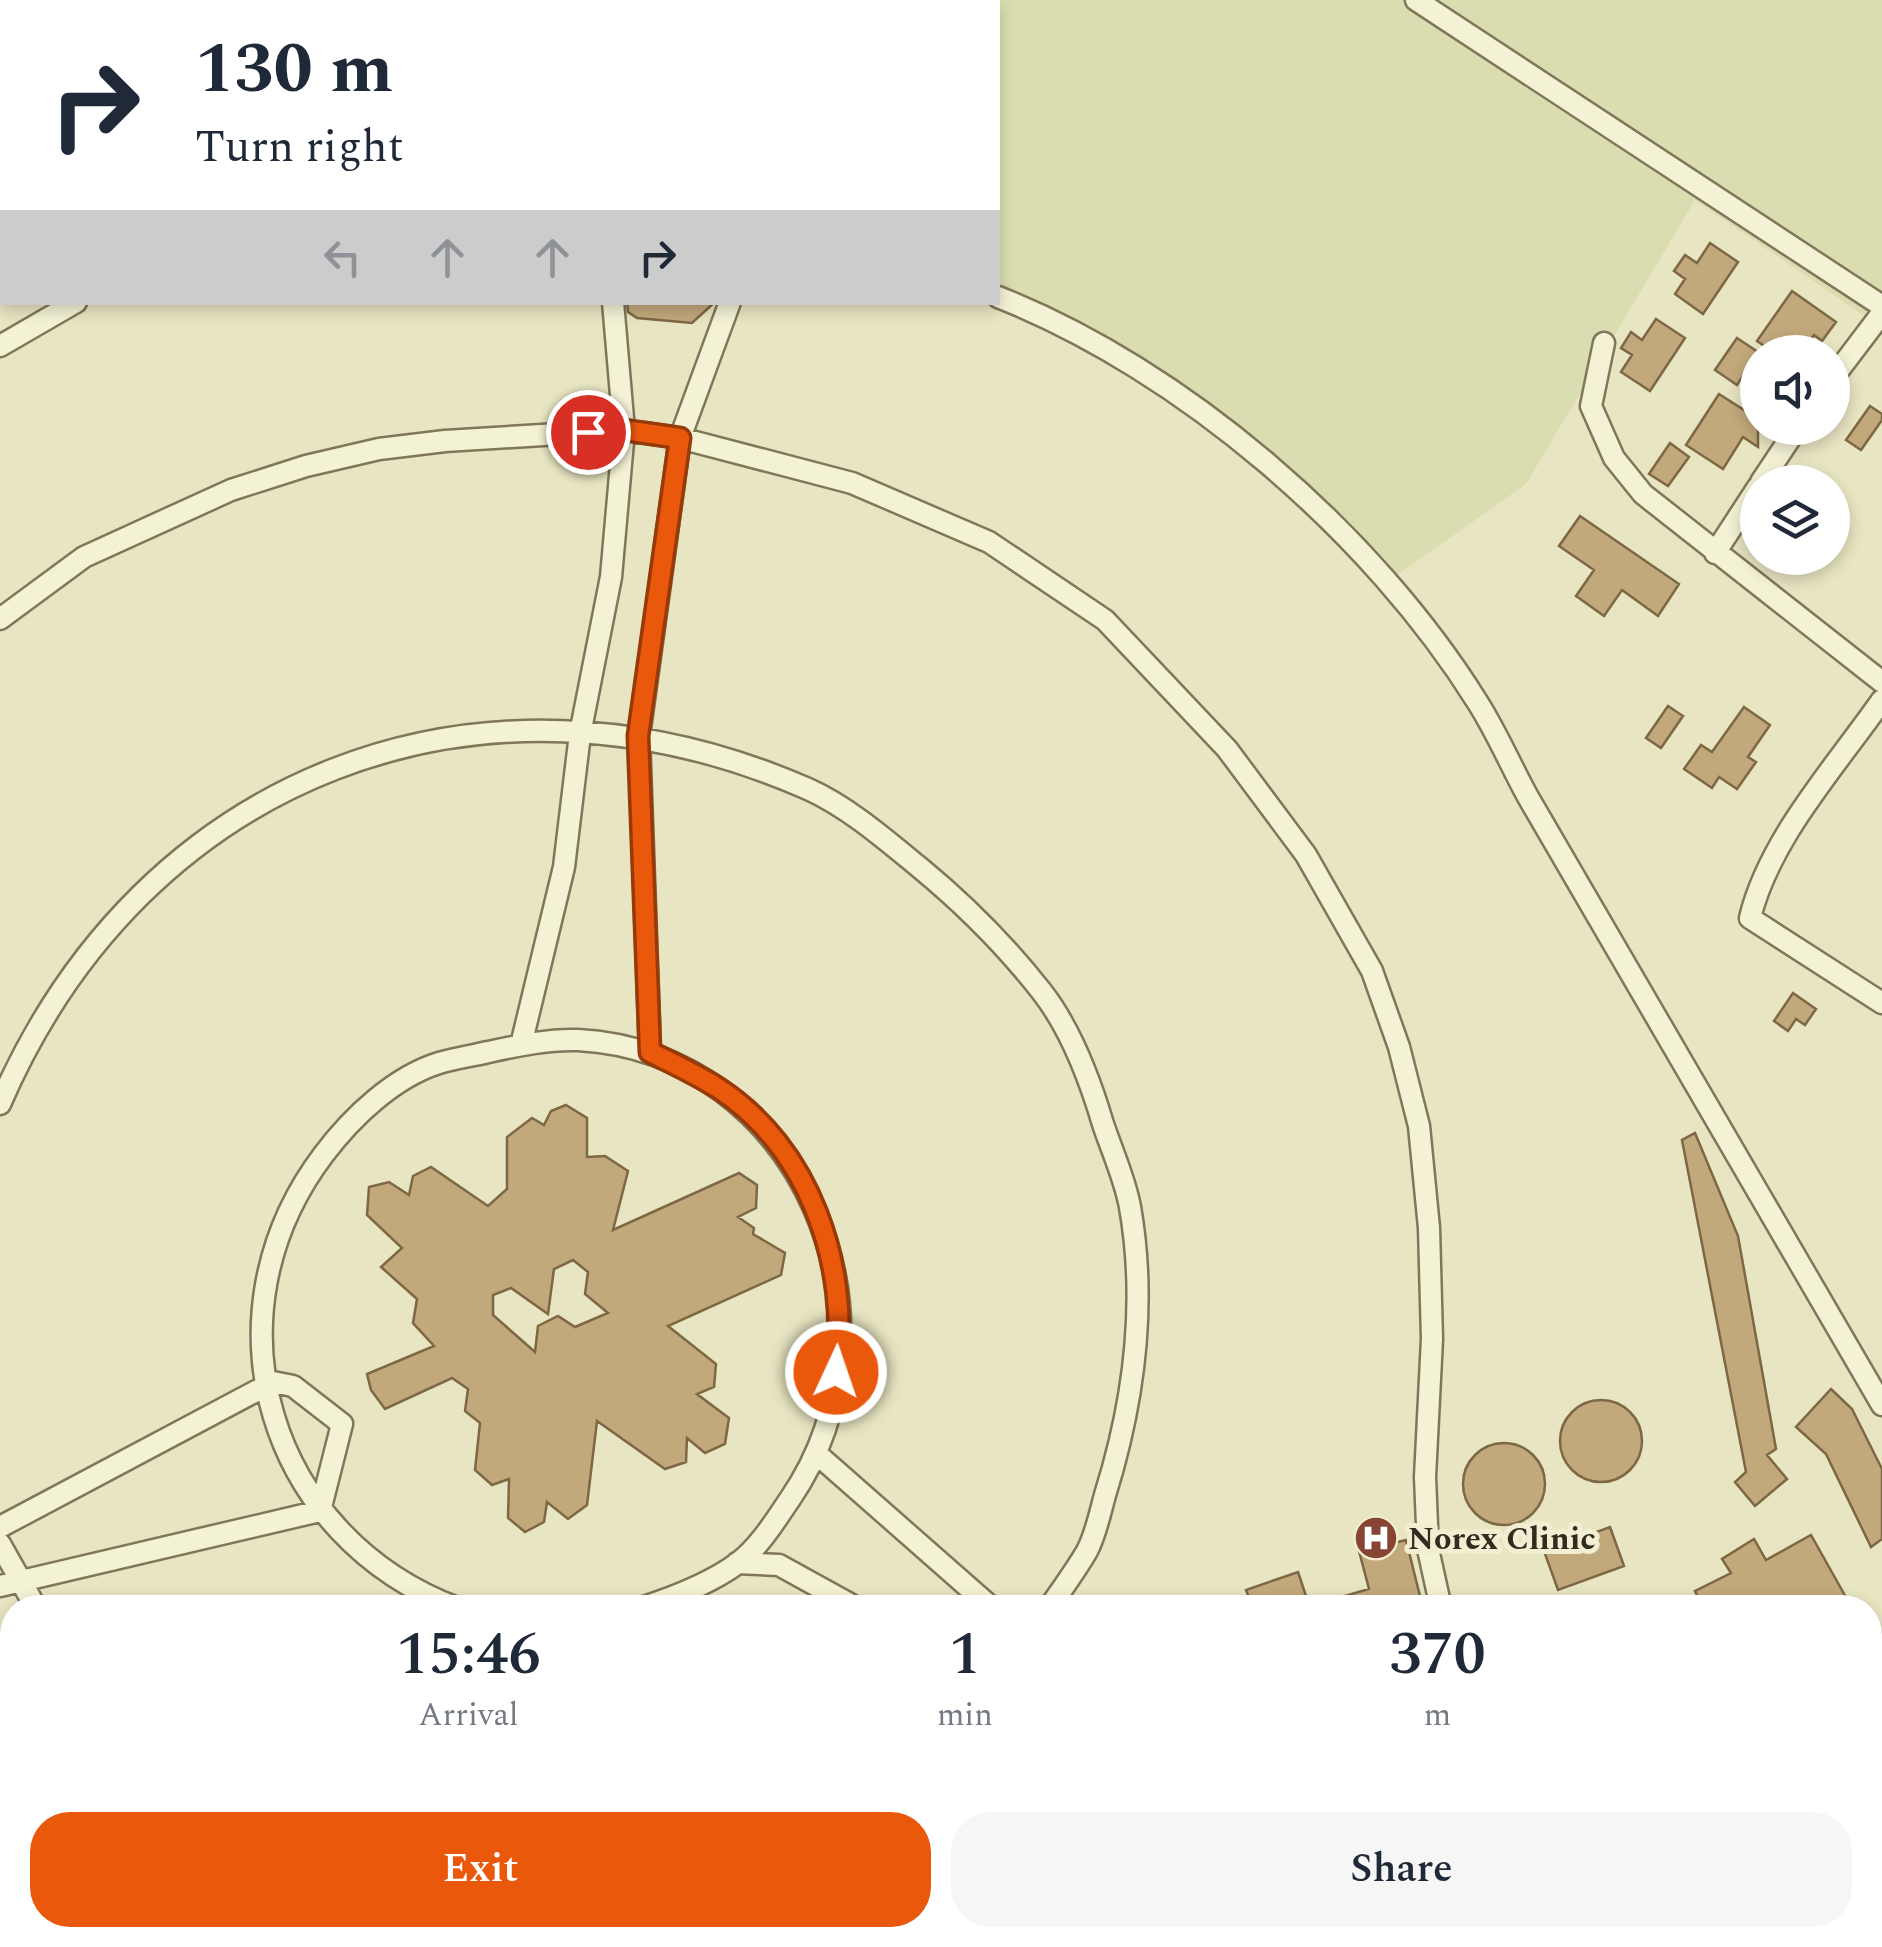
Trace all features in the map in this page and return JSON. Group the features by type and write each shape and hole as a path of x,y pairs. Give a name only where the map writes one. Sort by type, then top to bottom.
{"street":[{"path":"1416,0 1882,309 1850,354"},
{"path":"1000,297 1110,354 1256,454 1354,542 1427,632 1478,704 1528,797 1882,1405"},
{"path":"0,346 71,305"},
{"path":"521,1045 564,867 580,734 612,577 624,430 613,305"},
{"path":"650,1052 638,736 680,438 729,305"},
{"path":"1604,343 1592,406 1614,458 1643,494 1882,682"},
{"path":"0,620 84,556 231,490 287,472 379,449 624,430 680,438 852,483 988,542 1105,620 1227,749 1306,855 1372,970 1399,1046 1419,1126 1432,1339 1425,1477 1428,1549 1438,1595"},
{"path":"1714,553 1740,514"},
{"path":"1882,700 1795,826 1757,891 1750,918 1882,1002"},
{"path":"0,1104 36,1030 84,956 164,872 225,824 314,775 389,750 528,728 638,736 738,763 812,790 876,832 962,902 1045,995 1092,1088 1129,1205 1140,1316 1121,1443 1089,1547 1058,1595"},
{"path":"423,1595 364,1558 320,1511 286,1450 265,1386 260,1348 264,1294 279,1231 309,1174 346,1126 392,1088 436,1064 521,1045 576,1040 650,1052 720,1089 766,1129 812,1199 838,1288 840,1344 818,1455 767,1533 738,1563 676,1595"},
{"path":"0,1527 274,1382 293,1386 342,1424 320,1511"},
{"path":"818,1455 977,1595"},
{"path":"0,1544 10,1584 320,1511"},
{"path":"738,1563 779,1564 833,1595"}],"green space":[{"path":"1000,0 1882,0 1882,328 1695,200 1526,484 1389,581 1226,429 1034,301 1000,287"}],"building":[{"path":"1710,243 1738,262 1703,314 1675,294 1685,279 1674,271 1685,255 1697,263"},
{"path":"1792,291 1836,322 1826,335 1761,335"},
{"path":"627,305 712,305 692,323 637,318 628,312"},
{"path":"1656,319 1685,338 1650,391 1621,372 1632,355 1621,348 1631,332 1642,340"},
{"path":"1737,338 1740,340 1737,385 1715,370"},
{"path":"1719,394 1740,407 1740,442 1723,469 1686,445"},
{"path":"1870,406 1882,414 1882,420 1861,450 1850,443 1850,434"},
{"path":"1670,443 1689,457 1668,486 1649,474"},
{"path":"1580,516 1679,584 1658,616 1622,590 1604,616 1576,596 1594,570 1559,546"},
{"path":"1668,706 1683,716 1661,748 1646,738"},
{"path":"1744,707 1770,725 1748,757 1756,762 1737,789 1719,777 1712,788 1684,769 1701,745 1712,752"},
{"path":"1793,993 1816,1009 1805,1025 1796,1019 1788,1031 1774,1021"},
{"path":"566,1105 587,1118 587,1157 605,1156 628,1171 613,1230 739,1173 757,1185 756,1208 738,1217 754,1228 753,1234 785,1253 781,1275 668,1326 716,1364 714,1387 697,1394 729,1418 725,1444 705,1453 687,1438 686,1462 665,1469 597,1421 587,1505 568,1519 547,1502 544,1522 525,1532 508,1518 509,1479 492,1485 475,1470 480,1423 465,1411 468,1389 452,1378 385,1409 371,1390 367,1374 434,1346 413,1323 417,1299 381,1267 402,1248 367,1215 369,1187 389,1182 409,1195 413,1176 431,1167 488,1206 507,1189 507,1137 532,1118 544,1125 551,1111","holes":["573,1260 588,1272 585,1294 608,1313 575,1327 558,1316 538,1326 535,1352 493,1315 493,1295 511,1288 548,1314 554,1269"]},
{"path":"1695,1133 1738,1236 1776,1449 1767,1455 1787,1479 1755,1506 1735,1482 1746,1472 1682,1140"},
{"path":"1831,1389 1852,1409 1882,1469 1882,1539 1871,1547 1826,1454 1796,1427"},
{"path":"1601,1400 1630,1412 1642,1441 1630,1470 1601,1482 1572,1470 1560,1441 1572,1412"},
{"path":"1504,1443 1520,1446 1533,1455 1542,1468 1542,1500 1533,1513 1520,1522 1504,1525 1488,1522 1475,1513 1466,1500 1463,1484 1466,1468 1475,1455 1488,1446"},
{"path":"1610,1527 1624,1566 1558,1590 1544,1551"},
{"path":"1811,1535 1845,1595 1697,1595 1695,1591 1731,1573 1722,1559 1754,1539 1766,1560"},
{"path":"1406,1540 1420,1595 1348,1595 1369,1589 1359,1551"},
{"path":"1298,1572 1306,1595 1248,1595 1246,1590"}],"place":[{"name":"Norex Clinic","path":"1376,1538"}],"route":[{"path":"588,432 624,430 680,438 638,736 650,1052 720,1089 766,1129 812,1199 838,1288 840,1344 836,1372"}]}
